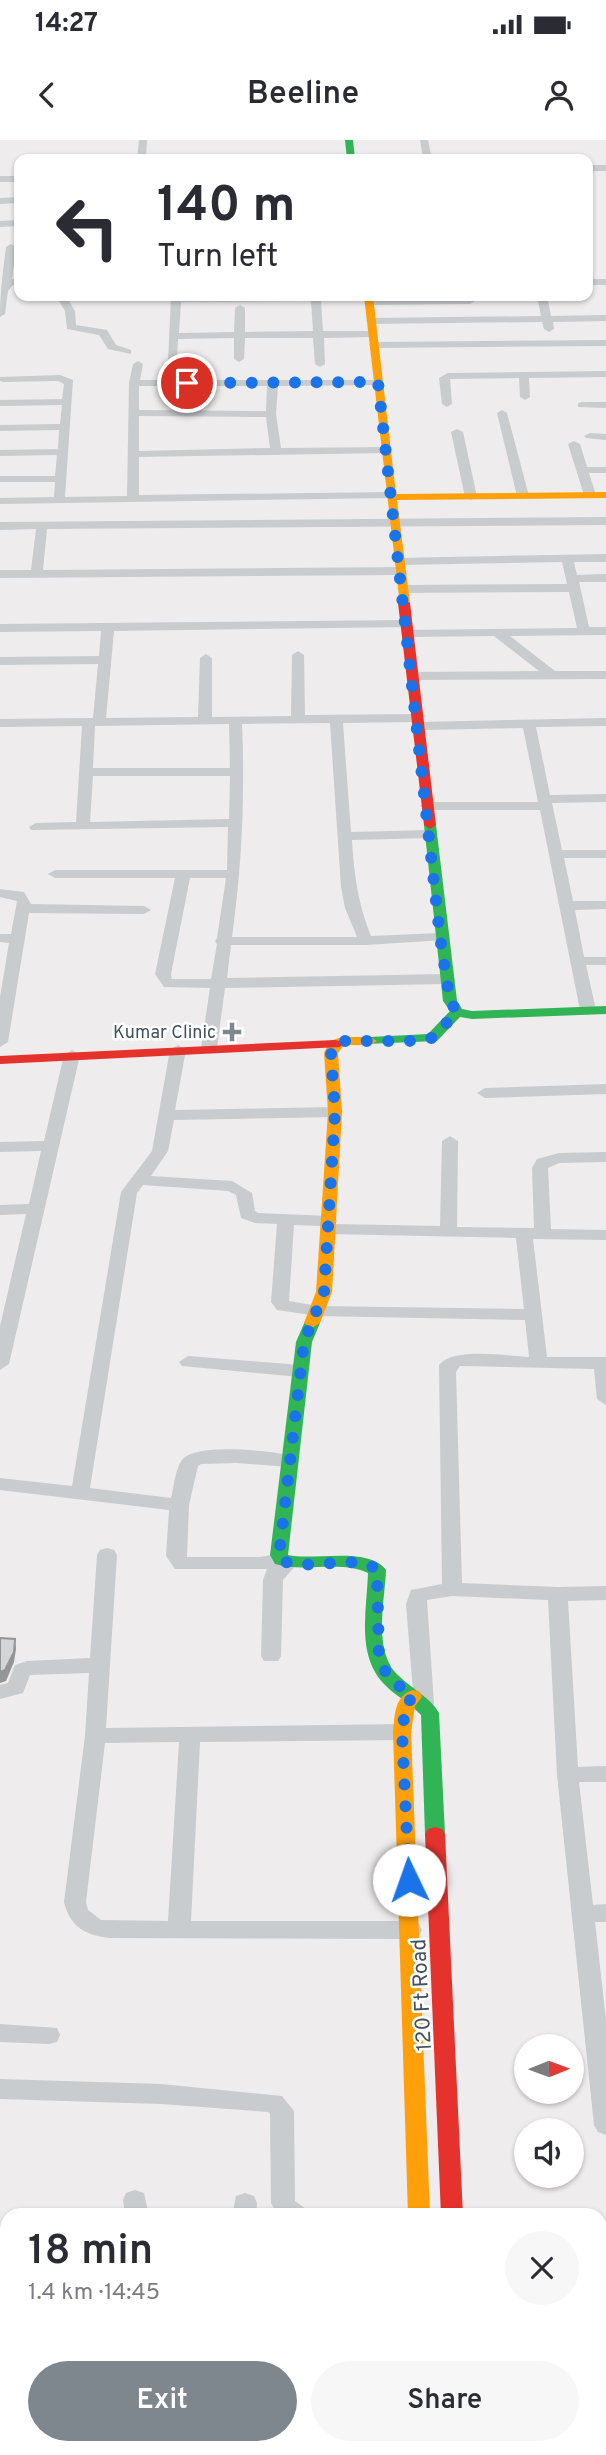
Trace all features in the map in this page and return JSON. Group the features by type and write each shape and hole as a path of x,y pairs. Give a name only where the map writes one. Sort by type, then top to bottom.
{"street":[{"path":"245,154 293,154"},
{"path":"0,314 3,291 14,283 11,247"},
{"path":"64,301 70,311 71,327 103,332 112,347 127,352"},
{"path":"172,359 175,301"},
{"path":"316,301 320,364"},
{"path":"368,301 413,676 440,937 450,1001 457,1012 472,1014 606,1010"},
{"path":"470,301 474,320"},
{"path":"543,301 552,343"},
{"path":"239,359 240,308"},
{"path":"372,333 474,320 606,318"},
{"path":"174,335 372,333 552,343 606,343"},
{"path":"133,499 134,383 138,364"},
{"path":"447,404 444,378 448,376 606,374"},
{"path":"524,375 525,397"},
{"path":"0,422 4,403 1,376 64,379 69,382 59,500"},
{"path":"134,383 378,382"},
{"path":"273,383 271,414 276,452"},
{"path":"4,403 67,402"},
{"path":"582,405 606,405"},
{"path":"502,413 523,496"},
{"path":"133,414 271,414"},
{"path":"0,428 65,427"},
{"path":"457,432 471,497"},
{"path":"590,436 606,436"},
{"path":"574,444 583,470 598,495"},
{"path":"132,453 386,450"},
{"path":"0,453 63,452"},
{"path":"583,470 606,470"},
{"path":"0,479 61,479"},
{"path":"0,501 598,495"},
{"path":"0,526 606,521"},
{"path":"37,574 42,525"},
{"path":"0,574 400,566 606,558"},
{"path":"567,559 584,631"},
{"path":"403,589 573,583 606,578"},
{"path":"0,628 606,631"},
{"path":"83,826 94,722 108,628"},
{"path":"497,632 552,675"},
{"path":"298,655 298,720"},
{"path":"205,720 206,658"},
{"path":"0,661 105,660"},
{"path":"413,676 606,675"},
{"path":"336,719 349,898 366,941"},
{"path":"0,723 336,719 529,724 606,722"},
{"path":"209,1048 233,874 237,823 235,720"},
{"path":"529,724 587,1010"},
{"path":"88,772 237,772"},
{"path":"427,806 606,798"},
{"path":"36,827 237,823"},
{"path":"344,836 430,834"},
{"path":"556,854 606,854"},
{"path":"55,874 233,874"},
{"path":"183,875 163,974 169,984 187,986 218,982 447,979"},
{"path":"0,893 23,897 0,1042"},
{"path":"566,906 606,905"},
{"path":"23,908 144,910"},
{"path":"222,941 366,941 440,937"},
{"path":"0,938 18,939"},
{"path":"578,961 606,961"},
{"path":"0,1060 432,1038 457,1012"},
{"path":"284,1562 279,1555 304,1342 324,1292 335,1112 331,1053 335,1044"},
{"path":"80,1493 129,1192 160,1151 178,1050"},
{"path":"0,1364 2,1345 37,1209 72,1055"},
{"path":"485,1093 606,1089"},
{"path":"168,1115 335,1112"},
{"path":"448,1232 450,1141"},
{"path":"0,1147 50,1146"},
{"path":"539,1363 533,1315 533,1233 540,1168 543,1162 559,1158 606,1157"},
{"path":"136,1180 232,1186 244,1193 247,1214 255,1218 448,1232 606,1235"},
{"path":"0,1210 37,1209"},
{"path":"286,1221 280,1302 289,1308 317,1311 533,1315"},
{"path":"452,1589 448,1365 457,1360 604,1363 606,1399"},
{"path":"188,1362 300,1371"},
{"path":"290,1461 208,1455 193,1458 189,1463 179,1505 176,1556 182,1564 363,1564 377,1570 379,1658 388,1677 419,1701"},
{"path":"0,1484 179,1505"},
{"path":"107,1555 95,1736 75,1902 78,1915 96,1927 179,1930 411,1930"},
{"path":"271,1656 273,1580 284,1562"},
{"path":"419,1701 418,1595 452,1589 558,1594 606,1593"},
{"path":"558,1594 568,1775 603,2075 606,2125"},
{"path":"0,1692 16,1688 22,1670 27,1668 99,1665"},
{"path":"419,1701 406,1704 402,1732 419,2208"},
{"name":"120 Ft Road","path":"419,1701 430,1713 452,2208"},
{"path":"95,1736 402,1732"},
{"path":"179,1930 190,1734"},
{"path":"568,1775 606,1774"},
{"path":"583,1914 606,1913"},
{"path":"0,2033 49,2035"},
{"path":"0,2089 161,2094 274,2103 282,2111 283,2203 286,2208"}],"building":[{"path":"0,1638 15,1639 14,1652 5,1670 0,1672"}],"traffic: fast":[{"path":"349,140 350,154"},
{"path":"430,825 450,1001 457,1012 472,1015 606,1010"},
{"path":"370,1041 432,1038 457,1012"},
{"path":"312,1323 304,1342 279,1555 281,1560 293,1562 355,1563 377,1570 374,1640 381,1666 393,1682 430,1713 435,1834"}],"traffic: slow":[{"path":"369,301 404,603"},
{"path":"391,497 606,495"},
{"path":"312,1323 324,1292 335,1112 331,1053 335,1044 342,1041 370,1041"},
{"path":"413,1697 406,1704 402,1732 419,2208"}],"traffic: jam":[{"path":"404,603 430,825"},
{"path":"0,1060 335,1044"},
{"path":"435,1834 452,2208"}],"place":[{"name":"Kumar Clinic","path":"232,1032"}],"route":[{"path":"187,383 378,382 419,726 440,937 450,1001 457,1012 432,1038 409,1041 342,1041 335,1044 331,1053 335,1112 324,1292 304,1342 279,1555 281,1560 296,1565 363,1564 377,1570 376,1617 381,1668 413,1697 406,1704 402,1732 409,1880"}]}
